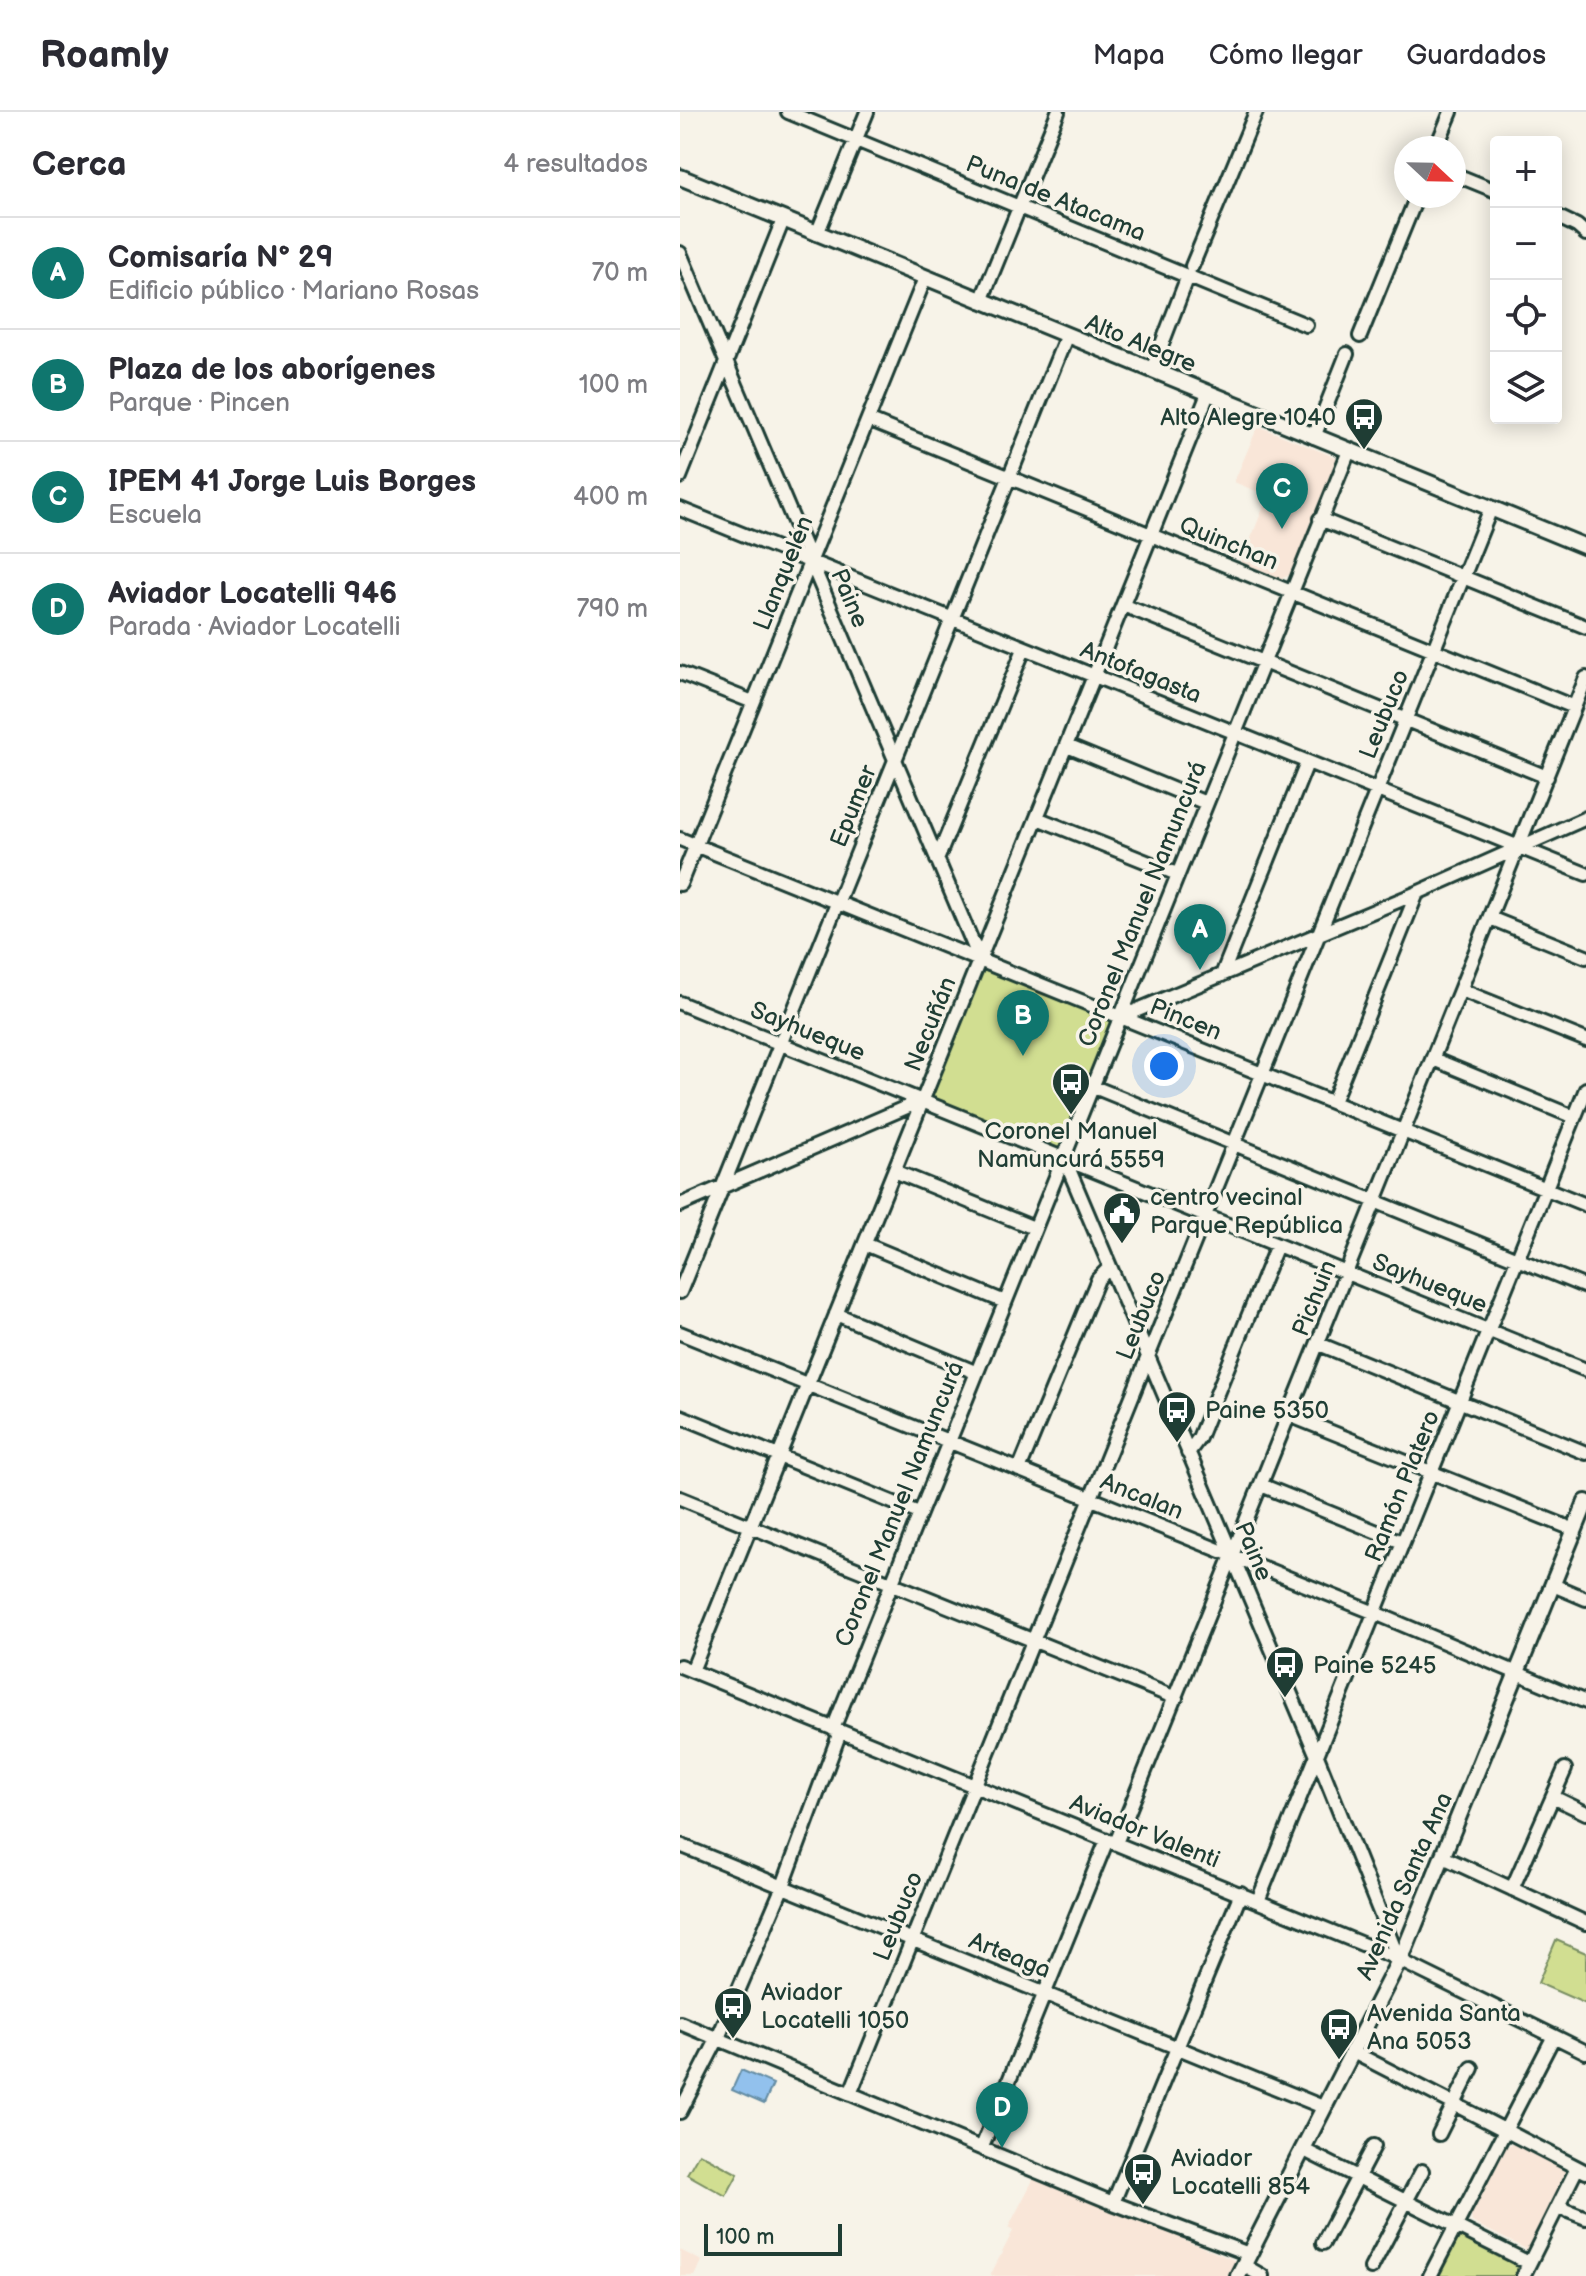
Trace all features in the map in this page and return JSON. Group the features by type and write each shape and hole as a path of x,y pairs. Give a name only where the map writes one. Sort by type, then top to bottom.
{"main road":[{"name":"Alto Alegre","path":"680,177 1586,547"},
{"name":"Avenida Santa Ana","path":"1243,2265 1399,1960 1586,1502"}],"street":[{"name":"Puna de Atacama","path":"788,112 1020,207 1190,271 1306,325"},
{"path":"817,234 867,112"},
{"path":"1152,370 1256,112"},
{"path":"1441,136 1451,112"},
{"path":"981,301 1054,113"},
{"path":"1466,179 1490,189"},
{"path":"1360,336 1412,208"},
{"path":"1562,219 1586,234"},
{"path":"680,477 783,220"},
{"name":"Paine","path":"680,253 980,960"},
{"name":"Llanquelén","path":"680,884 925,278"},
{"name":"Epumer","path":"680,1292 1066,337"},
{"path":"1314,437 1347,354"},
{"name":"Necuñán","path":"686,1668 750,1527 1208,394"},
{"name":"Quinchan","path":"868,420 1574,707"},
{"name":"Coronel Manuel Namuncurá","path":"680,2112 718,2038 783,1886 836,1730 919,1513 1057,1170 1065,1160 1349,451"},
{"name":"Leubuco","path":"850,2094 1491,508"},
{"name":"Antofagasta","path":"680,509 1586,874"},
{"path":"1320,519 1586,627"},
{"path":"1123,605 1547,777"},
{"path":"937,860 1024,649"},
{"path":"680,673 753,702"},
{"name":"Pichuin","path":"982,2147 1044,1993 1176,1698 1586,678"},
{"path":"1067,746 1206,803"},
{"path":"1222,975 1307,763"},
{"path":"1037,818 1177,874"},
{"path":"1121,1017 1417,893 1586,818"},
{"name":"Pincen","path":"680,839 1586,1205"},
{"path":"1333,1102 1417,893"},
{"path":"1490,918 1586,957"},
{"path":"1461,990 1586,1040"},
{"name":"Sayhueque","path":"680,1003 1586,1370"},
{"path":"1433,1059 1574,1117"},
{"path":"1094,1087 1586,1287"},
{"name":"Ramón Platero","path":"1258,1901 1586,1089"},
{"path":"680,1205 923,1100"},
{"name":"Paine","path":"1065,1160 1317,1756 1399,1960"},
{"path":"894,1171 1034,1228"},
{"path":"865,1244 1005,1302"},
{"path":"1188,1453 1199,1438 1277,1245"},
{"path":"1019,1470 1098,1279 1109,1268"},
{"path":"836,1314 975,1372"},
{"name":"Ancalan","path":"680,1333 1375,1613 1586,1702"},
{"path":"1319,1344 1586,1453"},
{"path":"1289,1415 1575,1530"},
{"path":"680,1416 919,1513"},
{"path":"1261,1485 1402,1542"},
{"path":"680,1498 1176,1698"},
{"path":"1553,1585 1586,1599"},
{"name":"Aviador Valenti","path":"686,1668 1399,1960 1586,2052"},
{"path":"1512,1889 1565,1769"},
{"path":"1553,1797 1586,1813"},
{"name":"Arteaga","path":"680,1845 1323,2107"},
{"path":"1443,1857 1586,1923"},
{"path":"1113,2203 1241,1893"},
{"path":"680,2023 1113,2203 1262,2276"},
{"path":"1430,2276 1554,2036"},
{"path":"1351,2051 1582,2170 1558,2207 1523,2276"},
{"path":"1439,2134 1472,2068"},
{"path":"1323,2243 1374,2146"},
{"path":"1302,2149 1529,2263"},
{"path":"1371,2268 1422,2171"},
{"path":"1558,2207 1586,2218"}],"shaded area":[{"path":"1258,426 1337,458 1290,575 1280,579 1241,563 1268,496 1234,482"},
{"path":"1513,2144 1566,2168 1568,2177 1530,2251 1472,2222 1471,2215 1507,2146"},
{"path":"1034,2178 1236,2261 1228,2276 990,2276 1013,2231 1008,2228"},
{"path":"680,2250 702,2261 695,2276 680,2276"}],"green space":[{"path":"980,960 1121,1017 1065,1160 923,1100"},
{"path":"1556,1940 1586,1953 1586,2004 1538,1983"},
{"path":"699,2153 738,2174 726,2196 687,2174"},
{"path":"1462,2234 1514,2261 1518,2270 1515,2276 1433,2276 1454,2236"}],"water":[{"path":"741,2070 773,2084 764,2104 732,2090"}],"place":[{"name":"Alto Alegre 1040","path":"1364,451"},
{"name":"IPEM 41 Jorge Luis Borges","path":"1282,529"},
{"name":"Comisaría N° 29","path":"1200,970"},
{"name":"Plaza de los aborígenes","path":"1023,1056"},
{"name":"Coronel Manuel Namuncurá 5559","path":"1071,1116"},
{"name":"centro vecinal Parque República","path":"1122,1245"},
{"name":"Paine 5350","path":"1177,1444"},
{"name":"Paine 5245","path":"1285,1699"},
{"name":"Aviador Locatelli 1050","path":"733,2040"},
{"name":"Avenida Santa Ana 5053","path":"1339,2061"},
{"name":"Aviador Locatelli 946","path":"1002,2148"},
{"name":"Aviador Locatelli 854","path":"1143,2206"}]}
